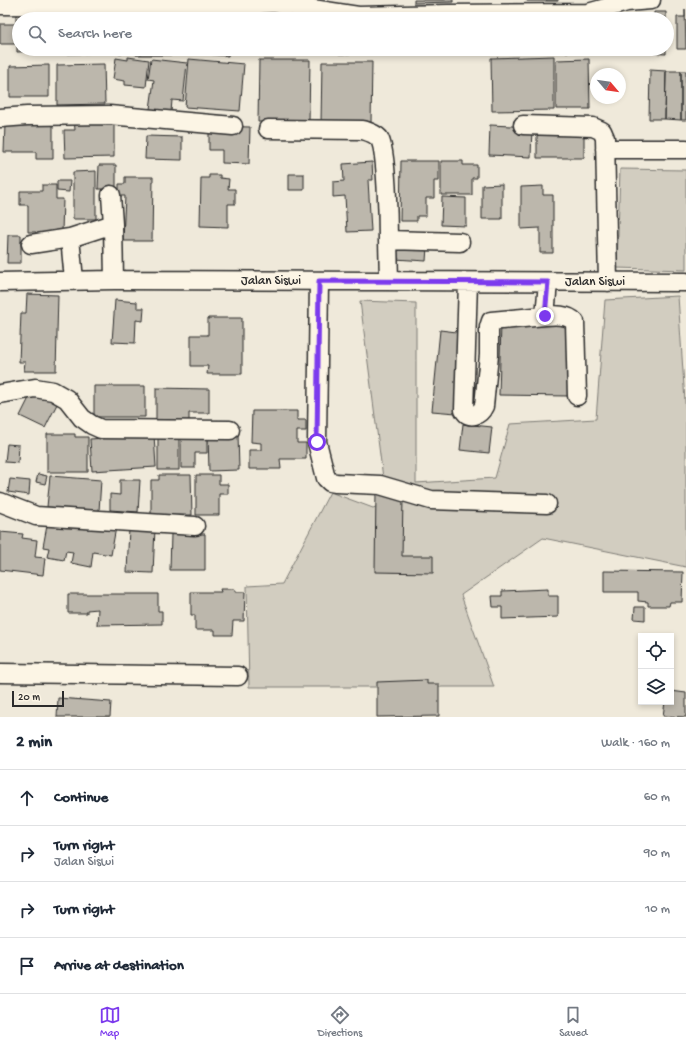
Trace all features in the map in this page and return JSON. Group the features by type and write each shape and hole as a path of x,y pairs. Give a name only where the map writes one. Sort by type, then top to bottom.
{"street":[{"path":"591,12 626,2 651,0"},
{"path":"0,5 214,7 274,3 332,12"},
{"path":"0,118 27,116 109,115 232,126"},
{"path":"523,125 593,127 602,131 605,138 608,282"},
{"path":"268,129 362,130 373,133 380,139 384,155 389,280"},
{"path":"605,148 686,149"},
{"path":"111,195 114,280"},
{"path":"31,244 70,238 113,224"},
{"path":"70,238 74,280"},
{"path":"388,240 460,242"},
{"name":"Jalan Siswi","path":"0,282 74,280 389,280 468,282 686,282"},
{"path":"319,281 317,442 326,478 330,482 380,485 431,500 547,504"},
{"path":"468,282 465,412 474,416 479,413 484,406 488,369 489,327 491,321 556,315 570,318 575,322 577,396"},
{"path":"545,316 548,282"},
{"path":"0,394 35,388 53,392 67,399 82,418 92,425 102,429 230,430"},
{"path":"0,502 36,516 195,526"},
{"path":"0,673 238,676"}],"shaded area":[{"path":"620,169 686,170 686,270 617,268"},
{"path":"678,296 686,417 686,567 543,538 461,595 494,687 249,687 247,586 282,584 330,492 373,508 389,502 383,478 360,301 416,303 416,483 495,478 510,424 596,419 605,300"}],"building":[{"path":"414,0 453,0 453,2 414,3"},
{"path":"526,0 558,0 558,1 527,1"},
{"path":"55,7 55,12 16,12 16,9"},
{"path":"685,9 686,49 677,49 677,17 685,17"},
{"path":"0,24 12,24 12,44 0,44"},
{"path":"554,56 554,110 492,111 491,58"},
{"path":"128,57 149,60 146,87 125,85 125,81 113,79 116,58 128,60"},
{"path":"151,59 187,63 183,101 172,100 171,112 150,109 154,80 148,79"},
{"path":"189,59 244,64 240,111 185,107"},
{"path":"589,59 590,109 556,109 556,60"},
{"path":"259,60 310,60 309,122 258,122"},
{"path":"322,62 372,62 371,123 321,123"},
{"path":"104,64 105,104 57,105 57,65"},
{"path":"49,65 49,97 10,97 10,66"},
{"path":"650,70 666,71 665,119 649,119"},
{"path":"666,71 681,71 681,120 665,119"},
{"path":"681,71 686,71 686,120 681,120"},
{"path":"74,119 114,122 114,157 65,158 64,130 75,130"},
{"path":"5,124 53,125 53,159 36,159 36,152 4,152"},
{"path":"490,125 532,127 531,157 489,155"},
{"path":"209,126 250,127 249,164 222,163 222,150 209,150"},
{"path":"537,135 584,135 584,158 537,158"},
{"path":"146,136 182,137 182,160 145,159"},
{"path":"401,161 439,161 439,181 434,181 434,198 426,198 426,216 417,216 417,221 400,221"},
{"path":"441,161 463,161 463,165 477,165 477,178 472,178 472,195 441,195"},
{"path":"372,162 373,180 368,180 371,231 347,232 345,196 333,197 333,182 344,181 343,164"},
{"path":"99,165 116,165 116,189 98,189"},
{"path":"96,171 96,219 73,219 73,172"},
{"path":"289,174 304,174 304,190 289,190"},
{"path":"209,175 220,175 220,178 229,179 228,189 235,189 235,204 228,204 228,227 200,226 201,178 209,178"},
{"path":"125,177 153,177 152,241 123,241 125,196 119,196 119,184 125,184"},
{"path":"57,181 70,181 69,192 57,191"},
{"path":"502,184 502,219 482,219 482,185"},
{"path":"42,185 56,185 56,199 63,199 62,232 47,232 46,239 36,239 36,232 28,232 28,205 20,205 20,191 42,191"},
{"path":"543,186 543,195 553,195 553,253 540,253 540,228 521,229 521,187"},
{"path":"442,197 466,198 466,226 441,225"},
{"path":"8,235 21,235 21,263 7,263"},
{"path":"396,245 427,247 426,261 395,259"},
{"path":"27,294 58,295 56,371 24,371 25,362 19,362 21,313 26,313"},
{"path":"115,300 137,302 137,308 144,308 143,321 136,320 135,343 112,342"},
{"path":"208,318 242,318 242,374 207,374 208,366 191,366 191,335 208,335"},
{"path":"501,323 571,324 569,396 499,395"},
{"path":"440,330 465,333 456,413 432,411"},
{"path":"94,386 145,386 145,417 94,417"},
{"path":"156,388 209,389 209,413 189,413 189,423 156,423"},
{"path":"33,390 58,402 45,428 20,416"},
{"path":"252,411 297,411 297,420 306,420 306,431 297,431 297,443 306,443 306,459 280,459 281,469 249,469 249,450 261,450 261,443 251,442"},
{"path":"463,424 492,427 489,453 460,450"},
{"path":"47,434 75,434 75,437 88,437 88,472 47,472"},
{"path":"158,434 179,434 179,470 158,470"},
{"path":"208,434 238,434 239,470 209,471"},
{"path":"154,435 156,467 92,471 90,439"},
{"path":"181,435 207,435 207,453 195,453 195,468 181,468"},
{"path":"7,444 19,445 18,463 5,462"},
{"path":"38,474 47,476 45,484 36,482"},
{"path":"159,475 191,475 192,515 151,516 151,480 159,480"},
{"path":"196,475 219,475 219,484 228,484 228,494 219,494 219,515 196,515"},
{"path":"50,476 101,480 99,511 47,507"},
{"path":"10,479 30,481 29,495 8,492"},
{"path":"120,480 140,480 138,512 110,510 110,494 120,495"},
{"path":"376,491 403,497 402,556 433,556 433,573 375,572"},
{"path":"48,520 116,527 111,555 93,552 91,567 71,563 73,552 66,551 64,560 47,557 49,548 43,547"},
{"path":"129,528 155,528 153,573 127,572"},
{"path":"0,532 23,534 22,538 37,540 35,557 45,558 43,575 0,570"},
{"path":"171,534 205,534 205,570 170,570"},
{"path":"604,571 683,572 682,602 670,602 669,606 648,606 648,602 638,601 638,592 604,592"},
{"path":"220,589 235,589 235,592 245,592 244,621 233,621 232,635 215,635 215,630 195,630 195,615 191,615 191,592 221,592"},
{"path":"548,589 548,596 558,596 558,617 502,619 502,607 493,607 492,596 502,596 502,591"},
{"path":"68,594 158,594 158,611 162,611 162,624 97,625 98,609 87,610 87,613 68,613"},
{"path":"635,607 645,607 645,620 634,619"},
{"path":"427,680 427,684 439,684 439,716 377,717 377,682"},
{"path":"674,691 686,693 686,717 663,716 665,705 674,705"},
{"path":"58,698 111,702 110,717 57,717"}],"route":[{"path":"317,442 319,281 389,280 548,282 545,316"}]}
